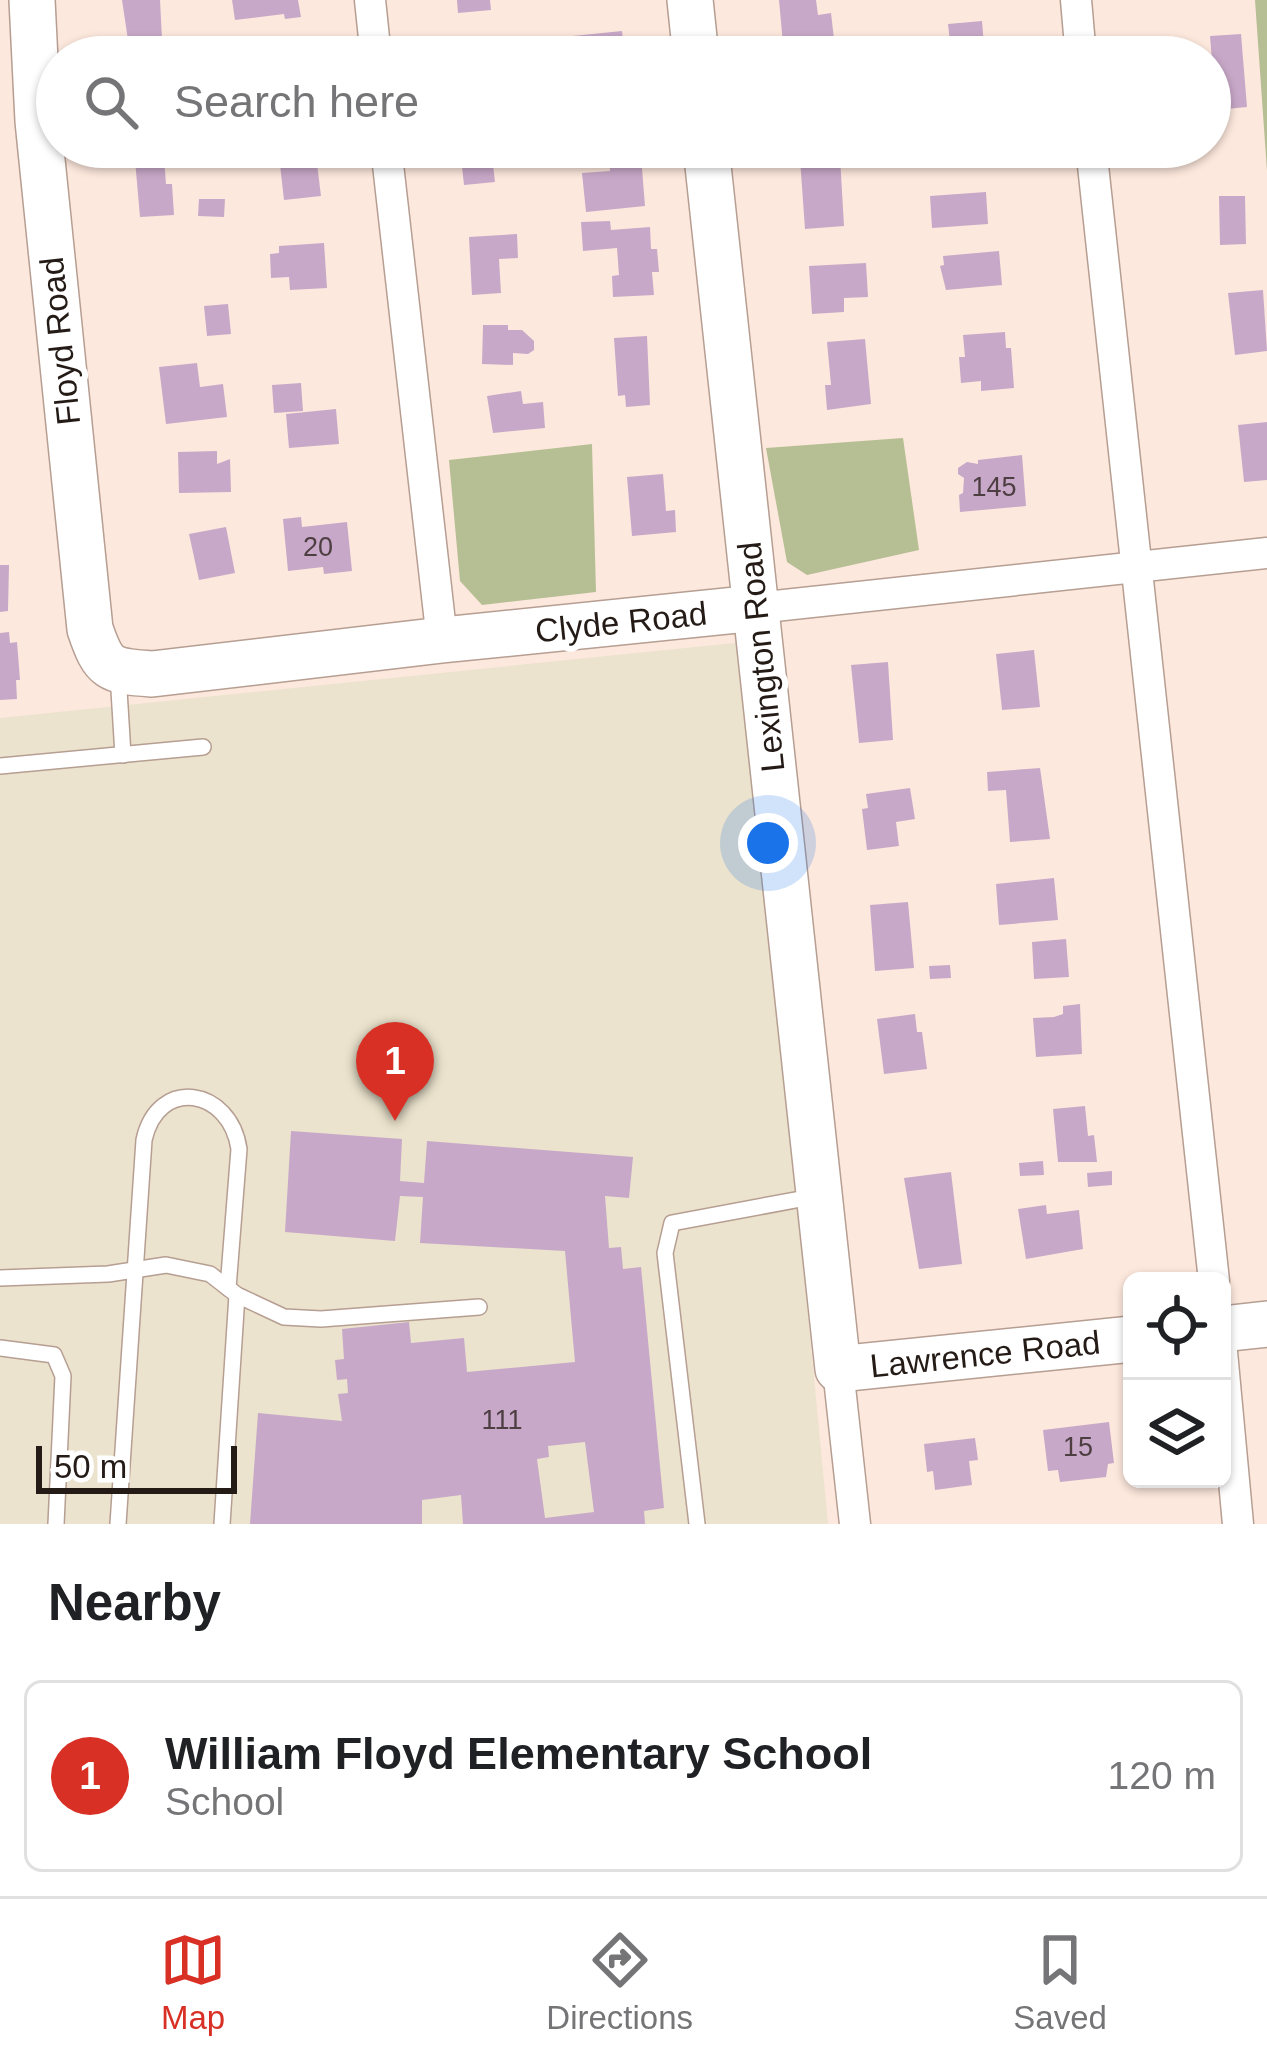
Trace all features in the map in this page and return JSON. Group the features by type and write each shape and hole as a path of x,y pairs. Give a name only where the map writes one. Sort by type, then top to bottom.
{"street":[{"name":"Floyd Road","path":"32,0 36,81"},
{"path":"370,0 374,36"},
{"path":"689,0 693,36"},
{"path":"1076,0 1080,36"},
{"name":"Floyd Road","path":"43,168 90,629 101,660 118,671"},
{"path":"388,168 442,640"},
{"name":"Lexington Road","path":"708,168 855,1524"},
{"path":"1092,168 1213,1272"},
{"name":"Clyde Road","path":"118,671 152,674 1267,553"},
{"path":"1231,1328 1267,1324"},
{"name":"Lawrence Road","path":"838,1369 1123,1340"},
{"path":"1225,1380 1238,1524"}],"lane":[{"path":"118,671 123,754"},
{"path":"0,766 203,747"},
{"path":"118,1524 148,1122 169,1101 191,1097 225,1112 236,1128 239,1149 222,1524"},
{"path":"697,1524 664,1252 672,1222 820,1196"},
{"path":"0,1278 166,1265 210,1274 232,1291 284,1317 479,1307"},
{"path":"0,1348 54,1355 62,1376 56,1524"}],"shaded area":[{"path":"744,642 828,1524 0,1524 0,718"}],"green space":[{"path":"1255,0 1267,0 1267,171"},
{"path":"903,438 919,550 807,575 787,562 766,448"},
{"path":"592,444 596,592 482,605 460,581 449,460"}],"building":[{"path":"122,0 160,0 162,36 127,36"},
{"path":"232,0 298,0 301,17 285,19 284,14 235,20"},
{"path":"457,0 490,0 491,10 458,13"},
{"path":"779,0 816,0 818,15 831,13 834,36 782,36"},
{"path":"982,21 983,36 949,36 948,24"},
{"path":"622,31 623,36 573,36"},
{"path":"1241,34 1247,107 1231,109 1231,36 1210,36"},
{"path":"136,168 165,168 166,184 172,184 174,215 140,217"},
{"path":"280,168 318,168 321,196 284,200"},
{"path":"462,168 493,168 495,182 464,185"},
{"path":"642,168 645,206 586,212 582,173"},
{"path":"801,168 841,168 844,226 805,229"},
{"path":"986,192 988,224 932,228 930,196"},
{"path":"1219,196 1245,196 1246,244 1220,245"},
{"path":"199,199 225,199 224,217 198,216"},
{"path":"610,221 611,230 650,227 659,272 652,272 654,295 613,297 612,276 619,275 617,248 583,251 581,222"},
{"path":"517,234 518,258 499,259 501,293 472,295 469,237"},
{"path":"324,243 327,288 290,290 289,277 271,278 270,254 279,253 279,246"},
{"path":"999,251 1002,285 946,290 940,266 943,256"},
{"path":"866,263 868,297 844,298 844,312 812,314 809,266"},
{"path":"1263,290 1267,351 1235,355 1228,293"},
{"path":"228,304 231,334 207,336 204,306"},
{"path":"483,325 522,330 534,341 534,350 513,353 513,365 482,364"},
{"path":"1005,332 1014,388 981,391 981,381 961,383 963,335"},
{"path":"647,336 650,405 626,407 625,395 618,396 614,338"},
{"path":"865,339 871,404 827,410 825,385 831,385 827,342"},
{"path":"197,363 200,387 223,384 227,417 166,424 159,367"},
{"path":"301,383 303,411 274,413 272,385"},
{"path":"521,391 523,404 543,402 545,428 493,433 487,396"},
{"path":"336,409 339,444 289,448 286,414"},
{"path":"1267,422 1267,480 1244,482 1238,425"},
{"path":"217,451 217,464 230,459 231,492 179,493 178,452"},
{"path":"1022,455 1026,506 960,512 964,478 958,468 967,462"},
{"path":"663,474 666,511 675,510 676,532 632,536 627,477"},
{"path":"301,517 302,527 347,522 352,571 324,574 323,567 288,571 283,519"},
{"path":"226,527 235,573 199,580 189,534"},
{"path":"0,565 9,565 8,611 0,612"},
{"path":"9,632 10,643 17,642 20,680 16,680 17,699 0,700 0,633"},
{"path":"1034,650 1040,707 1002,710 996,654"},
{"path":"888,662 893,740 859,743 851,665"},
{"path":"1040,768 1050,839 1010,842 1006,790 988,791 987,772"},
{"path":"910,788 915,819 896,822 899,846 867,850 862,809 868,808 866,794"},
{"path":"1054,878 1058,920 999,925 996,884"},
{"path":"908,902 914,968 875,971 870,905"},
{"path":"1066,939 1069,977 1034,979 1032,942"},
{"path":"950,965 951,978 930,979 929,966"},
{"path":"1080,1004 1082,1054 1036,1057 1033,1018 1054,1017 1063,1014 1063,1006"},
{"path":"915,1014 927,1069 884,1074 877,1019"},
{"path":"1085,1106 1097,1162 1058,1162 1053,1109"},
{"path":"291,1131 402,1139 400,1181 424,1183 427,1141 633,1157 629,1198 605,1196 609,1248 621,1247 623,1269 641,1267 664,1508 644,1511 645,1524 463,1524 461,1495 422,1500 422,1524 250,1524 258,1413 342,1421 338,1394 348,1393 347,1379 337,1380 335,1360 344,1359 342,1329 409,1322 411,1343 464,1338 467,1372 575,1362 565,1251 420,1243 423,1197 400,1196 395,1241 285,1232","holes":["585,1442 594,1512 545,1518 537,1459 549,1457 548,1446"]},
{"path":"1043,1161 1044,1175 1020,1176 1019,1163"},
{"path":"1112,1171 1112,1185 1088,1187 1087,1173"},
{"path":"951,1172 962,1264 919,1269 904,1178"},
{"path":"1046,1205 1047,1214 1079,1210 1083,1249 1026,1259 1018,1209"},
{"path":"1109,1422 1114,1463 1108,1464 1106,1477 1060,1482 1058,1470 1048,1471 1043,1430"},
{"path":"975,1438 978,1460 969,1461 972,1485 935,1490 924,1444"}],"place":[{"name":"William Floyd Elementary School","path":"395,1121"}]}
